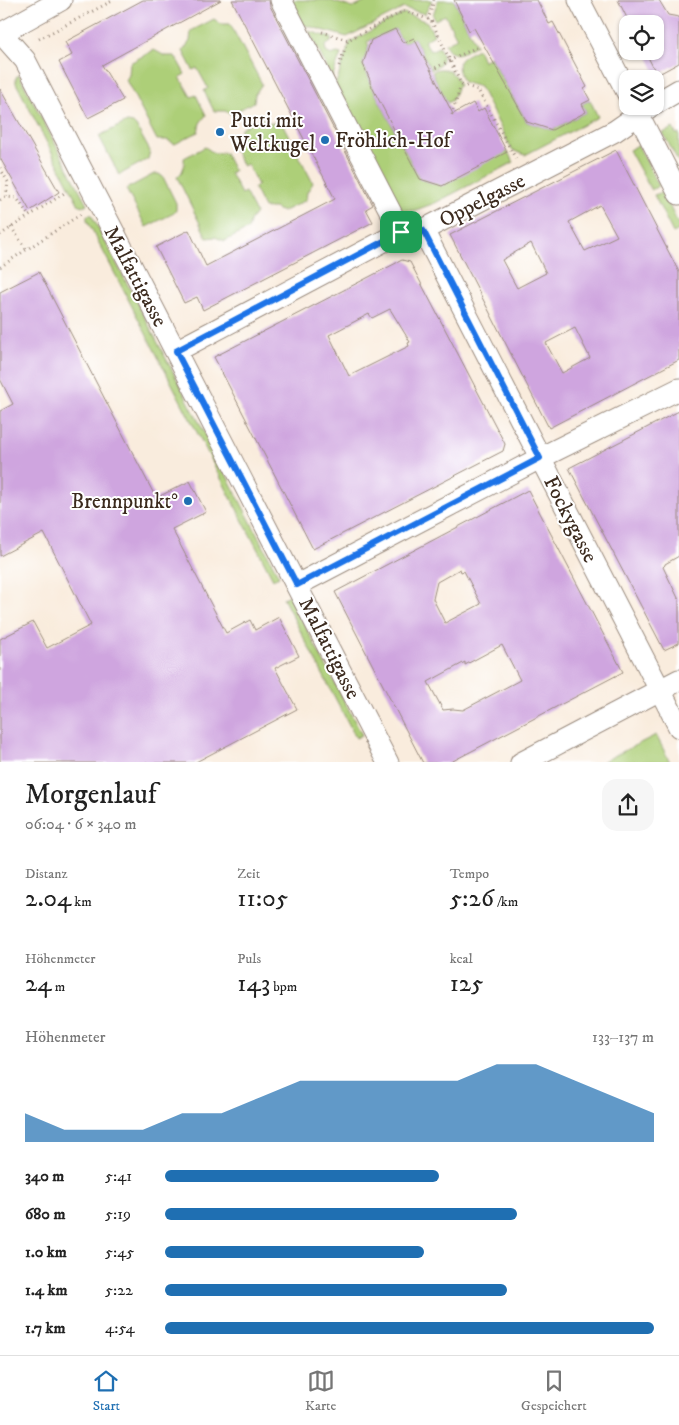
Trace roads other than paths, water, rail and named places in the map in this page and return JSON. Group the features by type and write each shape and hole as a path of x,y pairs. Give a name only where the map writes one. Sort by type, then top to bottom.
{"street":[{"path":"1,34 61,0"},
{"path":"281,0 401,232"},
{"path":"579,0 619,77"},
{"name":"Malfattigasse","path":"1,34 25,60 388,762"},
{"name":"Oppelgasse","path":"664,98 679,90"},
{"name":"Oppelgasse","path":"176,351 401,232 423,230 615,131 635,115"},
{"path":"647,115 679,194"},
{"name":"Fockygasse","path":"423,230 679,727"},
{"path":"297,585 540,458 679,389"},
{"path":"521,762 679,680"}],"place":[{"name":"Putti mit Weltkugel","path":"220,132"},
{"name":"Fröhlich-Hof","path":"325,140"},
{"name":"Brennpunkt°","path":"188,501"}]}
